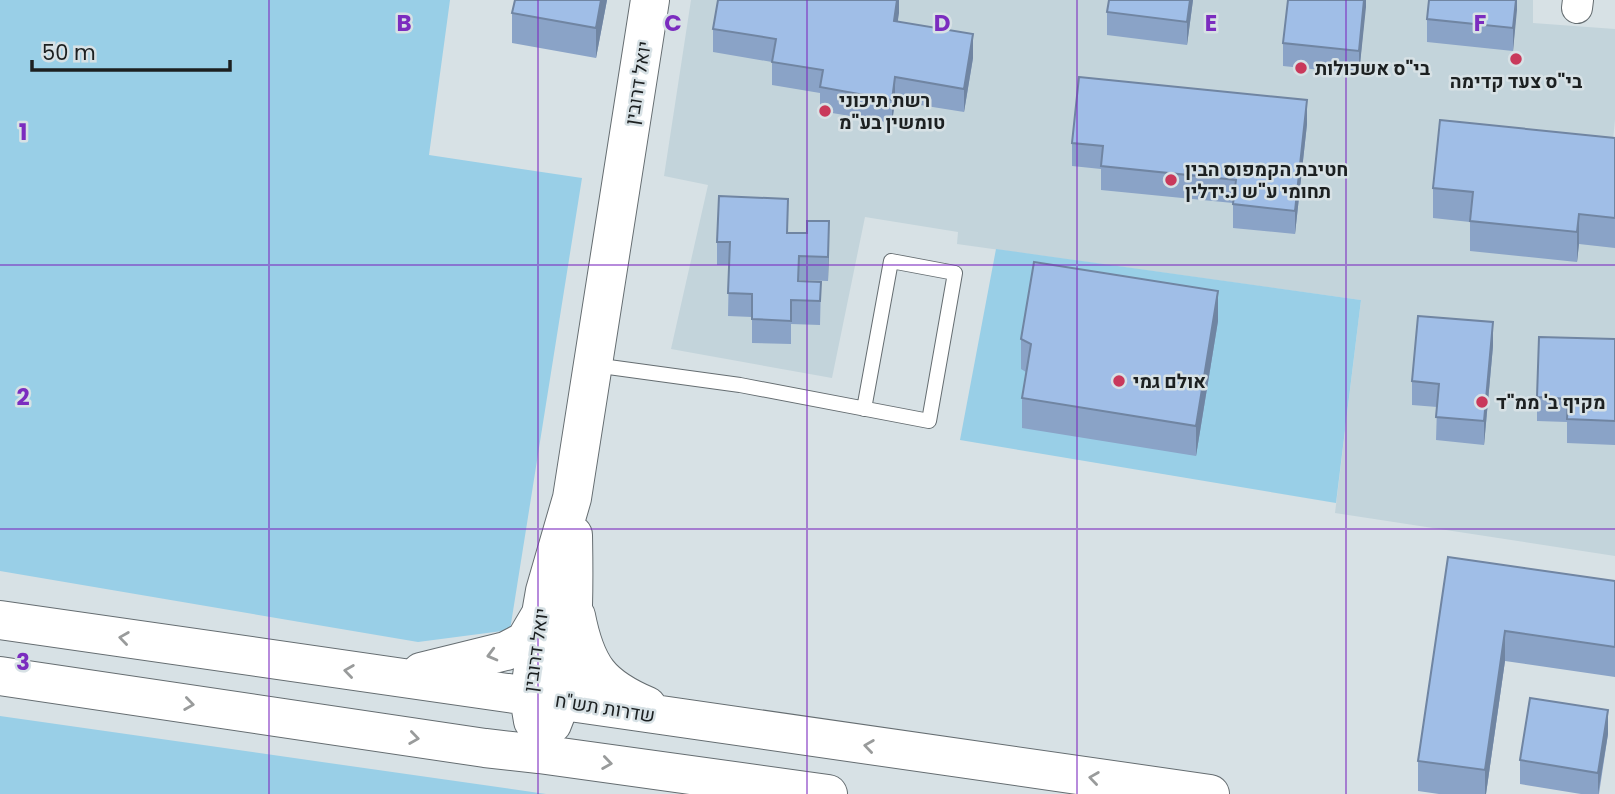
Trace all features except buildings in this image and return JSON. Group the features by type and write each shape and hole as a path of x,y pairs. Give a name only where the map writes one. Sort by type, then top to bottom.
{"main road":[{"name":"יואל דרובין","path":"539,754 572,498 650,0"},
{"path":"396,678 506,651 526,641 558,609 580,633 595,672 607,684 678,719"},
{"name":"שדרות תש\"ח","path":"0,620 1210,794"},
{"path":"0,676 485,748 828,794"}],"lane":[{"path":"592,365 740,385 864,409 929,421 955,273 891,261 864,409"}],"shaded area":[{"path":"0,0 450,0 429,155 582,178 510,630 418,642 0,571"},
{"path":"691,0 1533,0 1533,23 1615,29 1615,119 1612,152 1615,153 1615,556 1335,513 1361,300 957,244 958,232 865,217 832,378 671,349 708,185 664,176"},
{"path":"996,249 1361,300 1336,503 960,440"},
{"path":"0,716 546,794 0,794"}],"place":[{"name":"בי\"ס צעד קדימה","path":"1516,59"},
{"name":"בי\"ס אשכולות","path":"1301,68"},
{"name":"רשת תיכוני טומשין בע\"מ","path":"825,111"},
{"name":"חטיבת הקמפוס הבין תחומי ע\"ש נ.ידלין","path":"1171,180"},
{"name":"אולם גמי","path":"1119,381"},
{"name":"מקיף ב' ממ\"ד","path":"1482,402"}]}
